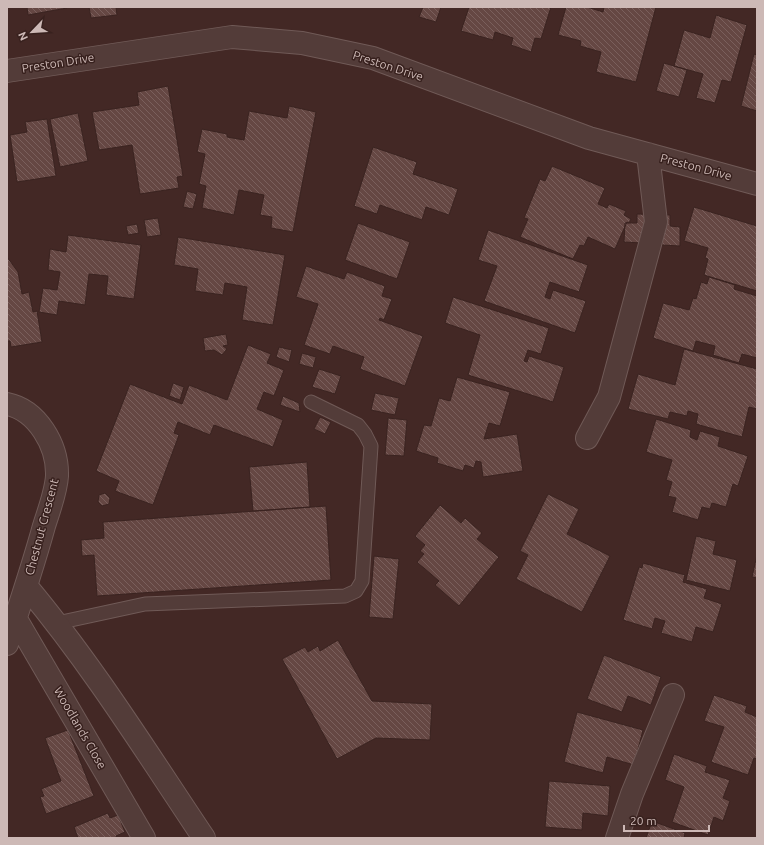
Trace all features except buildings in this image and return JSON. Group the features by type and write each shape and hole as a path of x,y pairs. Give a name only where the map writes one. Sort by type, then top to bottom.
{"street":[{"name":"Preston Drive","path":"7,71 232,37 302,43 372,58 589,138 757,184"},
{"path":"587,438 609,396 656,222 648,154"},
{"name":"Chestnut Crescent","path":"7,404 15,406 31,416 47,434 54,454 57,475 26,587 7,644"},
{"path":"26,587 57,623 103,686 204,838"},
{"name":"Woodlands Close","path":"16,619 144,838"},
{"path":"617,838 632,794 673,695"}],"lane":[{"path":"57,623 145,604 345,596 356,592 362,581 371,446 365,434 358,425 311,402"}]}
